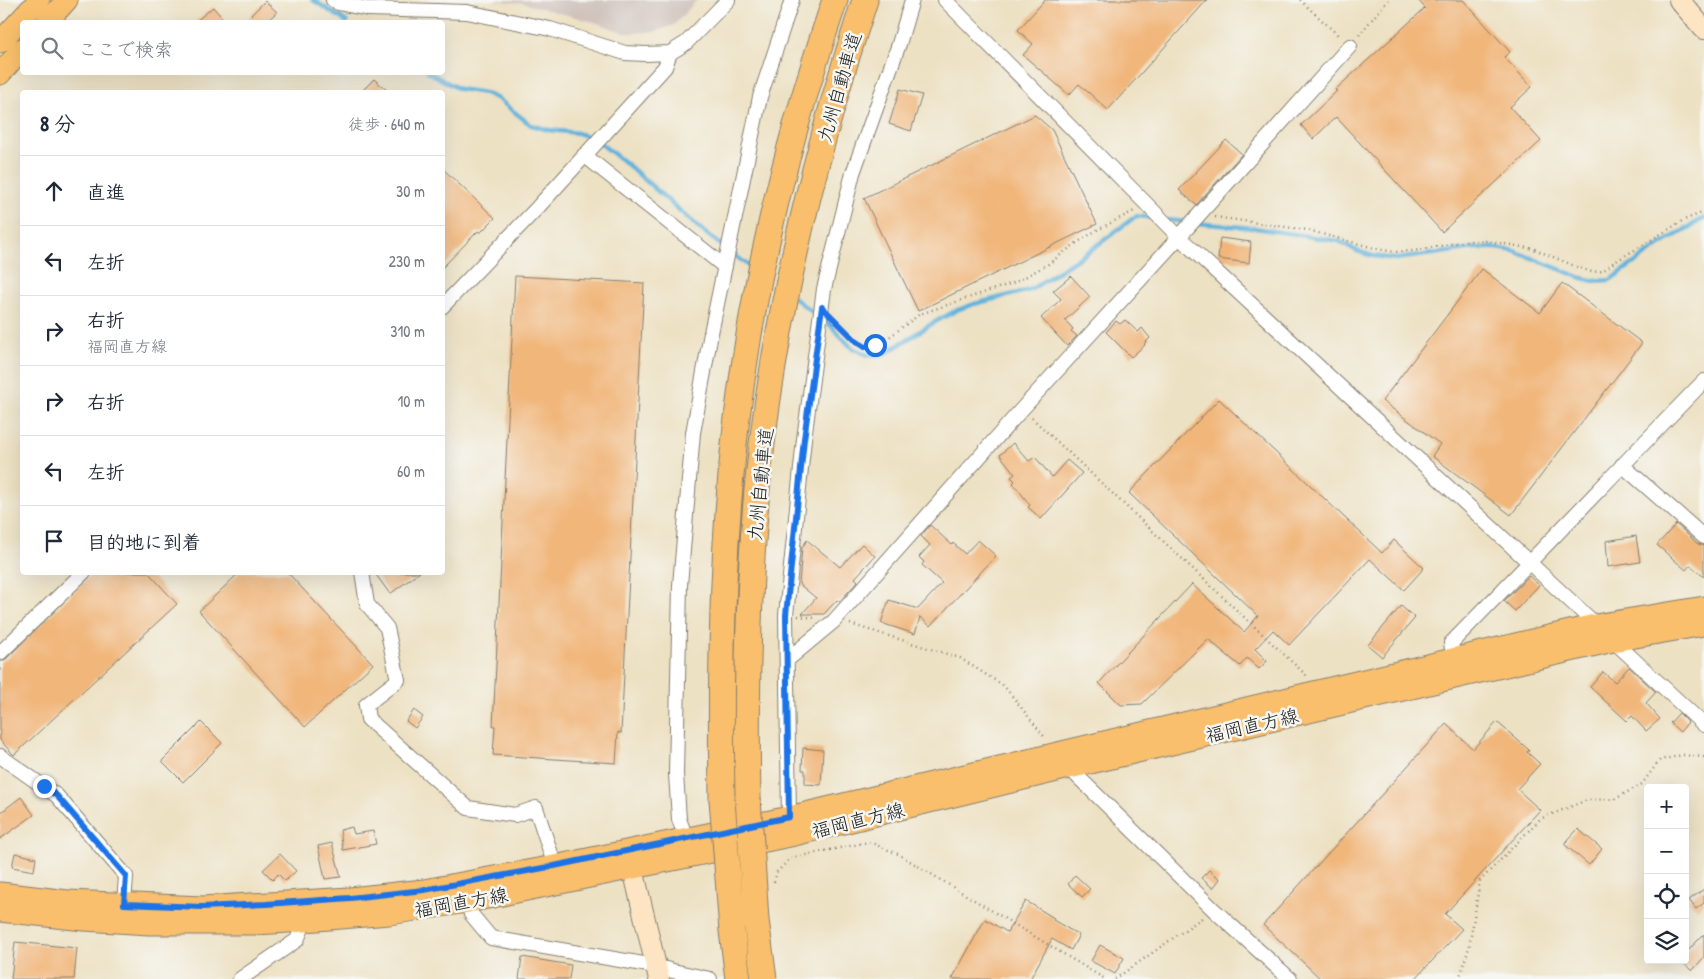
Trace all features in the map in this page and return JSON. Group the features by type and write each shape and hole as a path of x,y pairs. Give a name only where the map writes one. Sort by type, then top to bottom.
{"highway":[{"name":"九州自動車道","path":"738,979 732,931 722,799 721,655 730,484 742,380 755,302 775,206 819,46 835,0"},
{"name":"九州自動車道","path":"764,979 756,920 748,798 747,714 751,571 758,487 771,386 784,308 805,212 846,56 865,0"}],"main road":[{"path":"20,20 39,0"},
{"path":"49,20 67,0"},
{"path":"0,42 20,20"},
{"path":"0,74 20,51"},
{"name":"福岡直方線","path":"0,893 124,904 202,907 350,898 558,874 631,860 790,836 1315,692 1595,625 1704,607"},
{"name":"福岡直方線","path":"631,860 686,838 1063,761 1613,641 1704,625"},
{"name":"福岡直方線","path":"0,911 84,920 149,924 255,924 305,921 389,914 468,902 558,874"}],"street":[{"path":"332,0 368,9 467,12 550,29 625,53 645,54 670,53 686,43 728,0"},
{"path":"686,838 679,820 676,774 680,585 693,433 711,333 760,97 792,0"},
{"path":"789,817 786,615 804,439 824,290 853,173 899,44 912,0"},
{"path":"946,0 1179,237 1704,725"},
{"path":"1679,0 1704,29"},
{"path":"788,660 834,621 1022,409 1350,46"},
{"path":"445,304 664,67 670,53"},
{"path":"584,155 725,267"},
{"path":"1454,659 1451,644 1704,381"},
{"path":"1622,465 1704,538"},
{"path":"0,653 81,575"},
{"path":"362,575 367,604 387,628 398,680 366,705 368,719 468,808 515,815 536,808 558,874"},
{"path":"0,756 57,796 126,876 124,904"},
{"path":"1063,761 1214,910 1290,979"},
{"path":"631,860 657,972"},
{"path":"468,902 471,914 492,938 657,972 673,971 710,979"},
{"path":"240,979 297,940 305,921"}],"path":[{"path":"1300,0 1350,46 1388,0"},
{"path":"822,307 856,341 865,347 875,345 888,338 920,314 1016,282 1050,263 1097,230 1130,212 1148,206"},
{"path":"1199,215 1307,230 1395,252 1467,241 1512,244 1534,249 1592,272 1603,271 1684,220 1704,212"},
{"path":"1022,409 1308,676 1315,692"},
{"path":"786,615 834,621 861,627 960,658 1004,686 1063,761"},
{"path":"1459,979 1469,948 1480,881 1540,820 1587,800 1615,799 1642,784 1660,760 1683,755 1704,756"},
{"path":"772,890 777,872 791,858 869,842 898,854 1105,979"},
{"path":"1115,979 1214,910"}],"shaded area":[{"path":"490,0 697,0 674,25 654,32 626,33 594,22 522,3"}],"building":[{"path":"1045,0 1207,0 1108,110 1079,84 1069,95 1023,55 1033,44 1018,30"},
{"path":"1418,0 1463,0 1510,52 1504,57 1532,87 1510,107 1541,141 1442,232 1336,117 1313,139 1301,125 1337,91 1335,90 1425,8"},
{"path":"265,1 277,12 268,20 246,20"},
{"path":"213,7 224,20 197,20"},
{"path":"374,79 387,90 363,90"},
{"path":"900,89 922,95 911,131 889,124"},
{"path":"1035,115 1052,130 1097,224 918,311 864,198"},
{"path":"1226,140 1242,154 1196,205 1179,190"},
{"path":"445,171 495,218 480,233 478,231 445,265"},
{"path":"1220,238 1251,242 1249,263 1218,259"},
{"path":"1482,269 1540,313 1562,283 1642,343 1511,515 1432,456 1440,444 1382,401"},
{"path":"515,276 644,283 621,733 618,732 616,763 493,755"},
{"path":"1071,276 1090,297 1065,320 1073,329 1071,331 1077,336 1067,346 1041,318 1061,299 1053,291"},
{"path":"1125,320 1138,332 1142,328 1150,338 1131,357 1106,332 1116,321 1120,324"},
{"path":"1219,399 1382,553 1394,540 1424,568 1404,590 1370,559 1289,645 1273,630 1255,649 1267,661 1259,669 1247,658 1240,666 1208,639 1142,704 1121,705 1099,683 1192,584 1244,632 1258,616 1129,493"},
{"path":"1013,443 1029,461 1035,457 1052,477 1067,460 1082,473 1041,519 1028,507 1030,505 1013,483 1015,481 1011,477 1015,474 1000,455"},
{"path":"1676,524 1698,544 1704,546 1704,577 1690,565 1686,570 1657,545"},
{"path":"930,525 965,554 978,540 996,556 930,626 920,617 915,634 881,623 889,600 918,609 942,583 922,565 924,562 919,557 930,545 921,536"},
{"path":"1636,536 1640,562 1608,567 1606,541"},
{"path":"807,540 840,567 862,544 875,556 855,578 858,581 839,602 837,600 824,614 802,614 816,598 799,584 802,548"},
{"path":"91,575 151,575 177,604 14,755 0,740 0,662 6,659"},
{"path":"237,575 290,575 373,664 305,727 199,611"},
{"path":"376,575 416,575 390,594"},
{"path":"1529,576 1539,585 1515,611 1504,601"},
{"path":"1401,606 1415,618 1382,657 1368,645"},
{"path":"1629,667 1656,692 1646,703 1660,719 1646,731 1632,716 1627,721 1590,687 1603,672 1615,682"},
{"path":"414,710 423,717 415,728 406,721"},
{"path":"1679,713 1688,722 1680,732 1670,723"},
{"path":"201,722 222,743 183,782 162,761"},
{"path":"1497,722 1529,750 1527,752 1540,764 1517,789 1540,810 1445,914 1462,929 1415,979 1321,979 1263,925 1446,724 1473,749"},
{"path":"803,748 823,750 821,785 805,784 805,770 802,770"},
{"path":"21,797 34,815 0,839 0,813"},
{"path":"352,827 354,834 373,831 376,844 343,850 340,830"},
{"path":"1578,829 1602,849 1589,865 1564,844"},
{"path":"332,843 341,877 325,879 318,846"},
{"path":"15,853 36,858 34,871 12,867"},
{"path":"280,854 296,871 285,881 278,874 273,880 263,870"},
{"path":"1209,870 1220,879 1213,888 1201,878"},
{"path":"1075,875 1090,889 1082,897 1068,884"},
{"path":"1704,889 1704,903 1696,909 1689,900"},
{"path":"1026,901 1079,935 1071,950 1052,939 1030,979 952,979 985,919 1007,932"},
{"path":"1704,934 1704,957 1692,971 1684,964 1689,964 1689,950"},
{"path":"15,942 77,948 74,979 11,979"},
{"path":"1100,945 1124,958 1115,974 1091,961"},
{"path":"522,957 571,965 569,979 519,979"}],"waterway":[{"path":"313,0 344,20"},
{"path":"433,75 459,89 485,93 498,99 531,125 549,130 578,133 596,140 628,165 704,232 753,269"},
{"path":"794,298 831,326 852,348 867,355 883,355 957,310 1030,290 1091,250 1136,216 1155,218"},
{"path":"1195,223 1255,228 1339,241 1357,251 1373,256 1396,259 1476,248 1496,248 1514,251 1579,277 1594,281 1610,280 1660,245 1704,218"},
{"path":"1168,220 1187,222"}],"route":[{"path":"44,786 57,796 126,876 124,904 202,907 350,898 424,890 554,866 789,817 786,615 804,439 822,307 856,341 865,347 875,345"}]}
